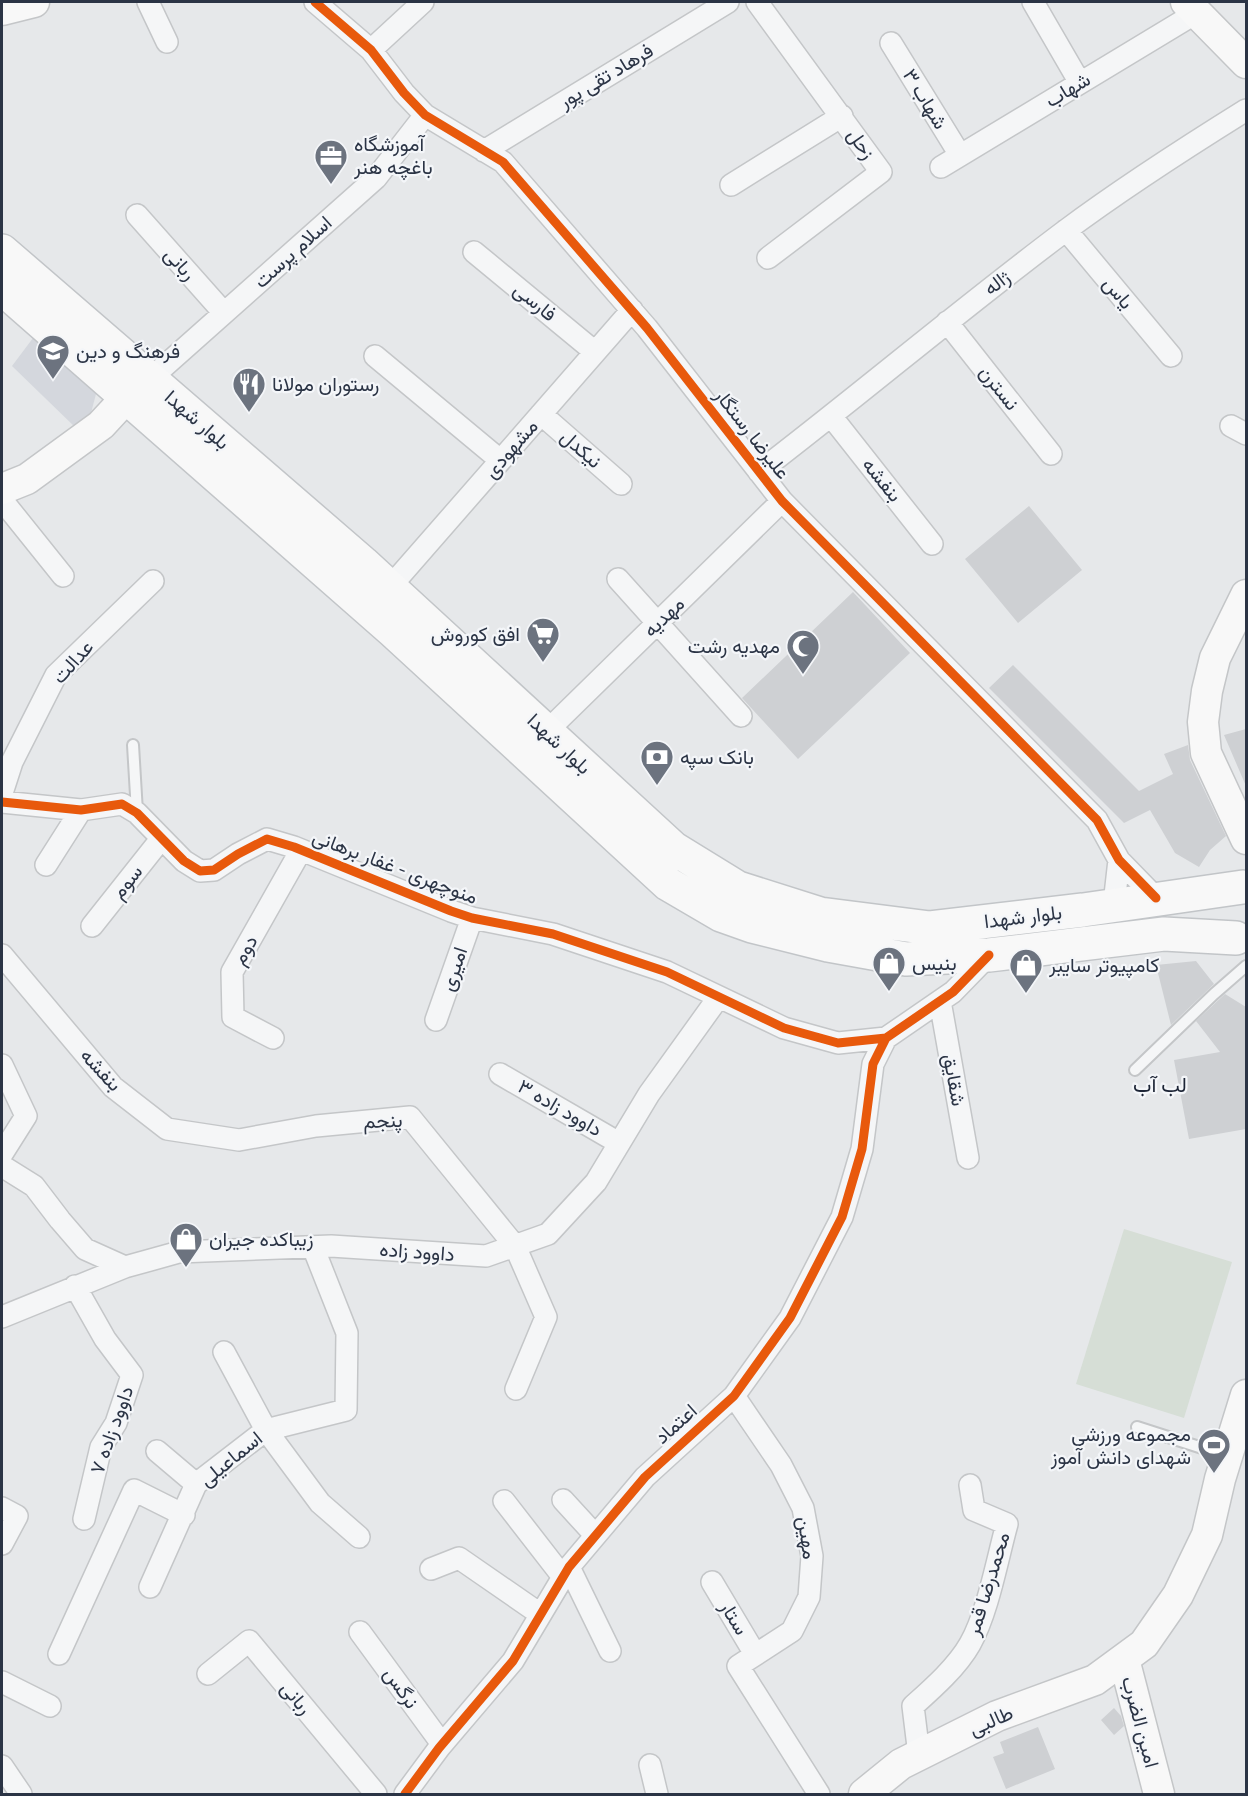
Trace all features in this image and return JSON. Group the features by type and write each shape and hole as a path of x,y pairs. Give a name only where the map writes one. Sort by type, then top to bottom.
{"main road":[{"path":"2,10 34,2"},
{"path":"1191,7 1246,63"},
{"name":"بلوار شهدا","path":"2,251 138,388 393,631 673,848 738,888 820,914 930,928 1245,885"},
{"name":"بلوار شهدا","path":"2,288 138,388 390,587 668,884 721,915 752,926 828,945 906,959 989,955 1164,934 1243,952"},
{"path":"2,489 27,479 101,425 138,388"},
{"path":"1246,595 1215,658 1203,722 1206,753 1246,839"},
{"path":"1243,952 1233,920 1235,903 1245,885"},
{"name":"امین الضرب","path":"1159,1794 1124,1659 1144,1644 1178,1595 1207,1534 1220,1479 1246,1395"},
{"name":"طالبی","path":"864,1794 901,1764 997,1716 1095,1680 1124,1659"}],"street":[{"path":"148,2 167,42"},
{"name":"علیرضا رستگار","path":"315,2 370,50 404,93 425,115 503,162 632,310 782,501 1097,820 1119,860 1156,898"},
{"path":"370,50 423,2"},
{"name":"فرهاد تقی پور","path":"484,151 728,2"},
{"name":"زحل","path":"756,2 842,116 880,172 768,258"},
{"path":"1033,2 1080,83"},
{"name":"شهاب","path":"941,166 1080,83 1191,7"},
{"name":"شهاب ۳","path":"891,43 960,155"},
{"name":"ژاله","path":"759,472 1066,230 1150,170 1246,110"},
{"name":"اسلام پرست","path":"138,388 376,178 425,115"},
{"path":"731,185 842,116"},
{"name":"ربانی","path":"137,214 224,313"},
{"name":"یاس","path":"1066,230 1171,356"},
{"name":"فارسی","path":"474,252 595,352"},
{"name":"مشهودی","path":"390,587 632,310"},
{"name":"نسترن","path":"947,322 1051,454"},
{"path":"375,356 500,460"},
{"name":"نیکدل","path":"541,414 621,484"},
{"name":"بنفشه","path":"831,416 933,544"},
{"path":"2,500 63,576"},
{"name":"مهدیه","path":"537,743 782,501"},
{"path":"618,579 741,716"},
{"name":"عدالت","path":"2,793 12,762 56,675 153,581"},
{"path":"2,802 81,810 122,804 136,813"},
{"path":"46,865 81,810"},
{"name":"منوچهری - غفار برهانی","path":"136,813 184,861 200,871 214,870 267,839 302,850 472,918 552,934 667,972 784,1028 838,1043 886,1038"},
{"name":"سوم","path":"93,926 161,839"},
{"name":"دوم","path":"273,1038 233,1017 232,972 302,850"},
{"path":"1114,904 1119,860"},
{"name":"امیری","path":"436,1020 472,918"},
{"name":"بنفشه","path":"2,955 114,1087 167,1129 229,1138"},
{"path":"886,1038 953,992 989,955"},
{"name":"داوود زاده","path":"2,1317 125,1267 179,1252 331,1246 486,1256 548,1234 596,1182 649,1094 718,998"},
{"name":"شقایق","path":"940,1001 968,1158"},
{"name":"اعتماد","path":"405,1794 442,1744 513,1661 566,1572 595,1535 645,1477 734,1396 790,1318 842,1217 862,1149 873,1064 886,1038"},
{"path":"2,1065 26,1116 2,1154"},
{"name":"داوود زاده ۳","path":"500,1074 619,1143"},
{"name":"پنجم","path":"229,1138 239,1140 316,1126 410,1117 516,1246"},
{"path":"2,1166 34,1185 85,1249 125,1267"},
{"path":"516,1246 546,1317 516,1389"},
{"name":"اسماعیلی","path":"150,1587 196,1485 266,1430 346,1410 347,1334 313,1247"},
{"name":"داوود زاده ۷","path":"75,1286 105,1339 132,1375 116,1423 101,1447 84,1519"},
{"path":"224,1352 266,1430 320,1503 359,1537"},
{"name":"مهین","path":"734,1396 781,1465 803,1508 812,1556 809,1597 792,1630 738,1666 819,1794"},
{"path":"157,1451 196,1485"},
{"name":"محمدرضا قمر","path":"919,1755 913,1707 941,1680 969,1645 982,1613 1006,1524 974,1510 970,1485"},
{"path":"59,1654 134,1490 184,1515"},
{"path":"563,1500 595,1535"},
{"path":"504,1501 566,1572 610,1651"},
{"path":"2,1508 17,1516 2,1544"},
{"path":"431,1569 459,1558 540,1614"},
{"name":"ستار","path":"712,1582 755,1654"},
{"name":"نرگس","path":"360,1632 442,1744"},
{"name":"ربانی","path":"208,1674 249,1641 376,1794"},
{"path":"2,1682 50,1706"},
{"path":"650,1765 657,1794"},
{"path":"2,1766 21,1794"}],"lane":[{"path":"134,746 136,813"},
{"path":"1135,1070 1214,994 1243,952"},
{"path":"1137,1427 1227,1456"}],"shaded area":[{"name":"فرهنگ و دین","path":"33,338 96,394 91,413 76,428 12,366"},
{"path":"1124,1229 1232,1262 1184,1418 1076,1384"}],"building":[{"path":"1029,506 1082,570 1018,623 965,559"},
{"path":"853,592 910,653 798,759 742,698"},
{"path":"1013,665 1139,791 1173,774 1164,754 1188,745 1190,760 1226,836 1210,850 1199,867 1175,853 1150,810 1124,823 989,688"},
{"path":"1246,729 1246,786 1224,735"},
{"path":"1196,961 1214,984 1171,1025 1156,965"},
{"path":"1225,994 1246,1007 1246,1129 1189,1139 1174,1060 1220,1052 1196,1021"},
{"path":"1114,1708 1121,1716 1124,1726 1114,1735 1101,1720"},
{"path":"1038,1727 1055,1769 1006,1789 993,1757 1004,1753 1000,1742"}],"cycle path":[{"path":"315,2 371,50 404,93 425,115 503,162 647,328 782,501 1097,820 1119,860 1156,898"},
{"path":"2,802 81,810 122,804 137,813 184,861 200,871 214,870 267,839 294,847 472,918 553,934 667,972 784,1028 838,1043 886,1038 953,992 989,955"},
{"path":"405,1794 439,1748 513,1661 569,1567 645,1477 734,1396 790,1318 842,1217 862,1149 873,1064 886,1038"}],"place":[{"name":"آموزشگاه باغچه هنر","path":"331,185"},
{"name":"فرهنگ و دین","path":"53,380"},
{"name":"رستوران مولانا","path":"249,413"},
{"name":"افق کوروش","path":"543,663"},
{"name":"مهدیه رشت","path":"803,675"},
{"name":"بانک سپه","path":"657,786"},
{"name":"بنیس","path":"889,992"},
{"name":"کامپیوتر سایبر","path":"1026,994"},
{"name":"زیباکده جیران","path":"186,1268"},
{"name":"مجموعه ورزشی شهدای دانش آموز","path":"1214,1474"}],"district":[{"name":"لب آب","path":"1160,1085"}]}
